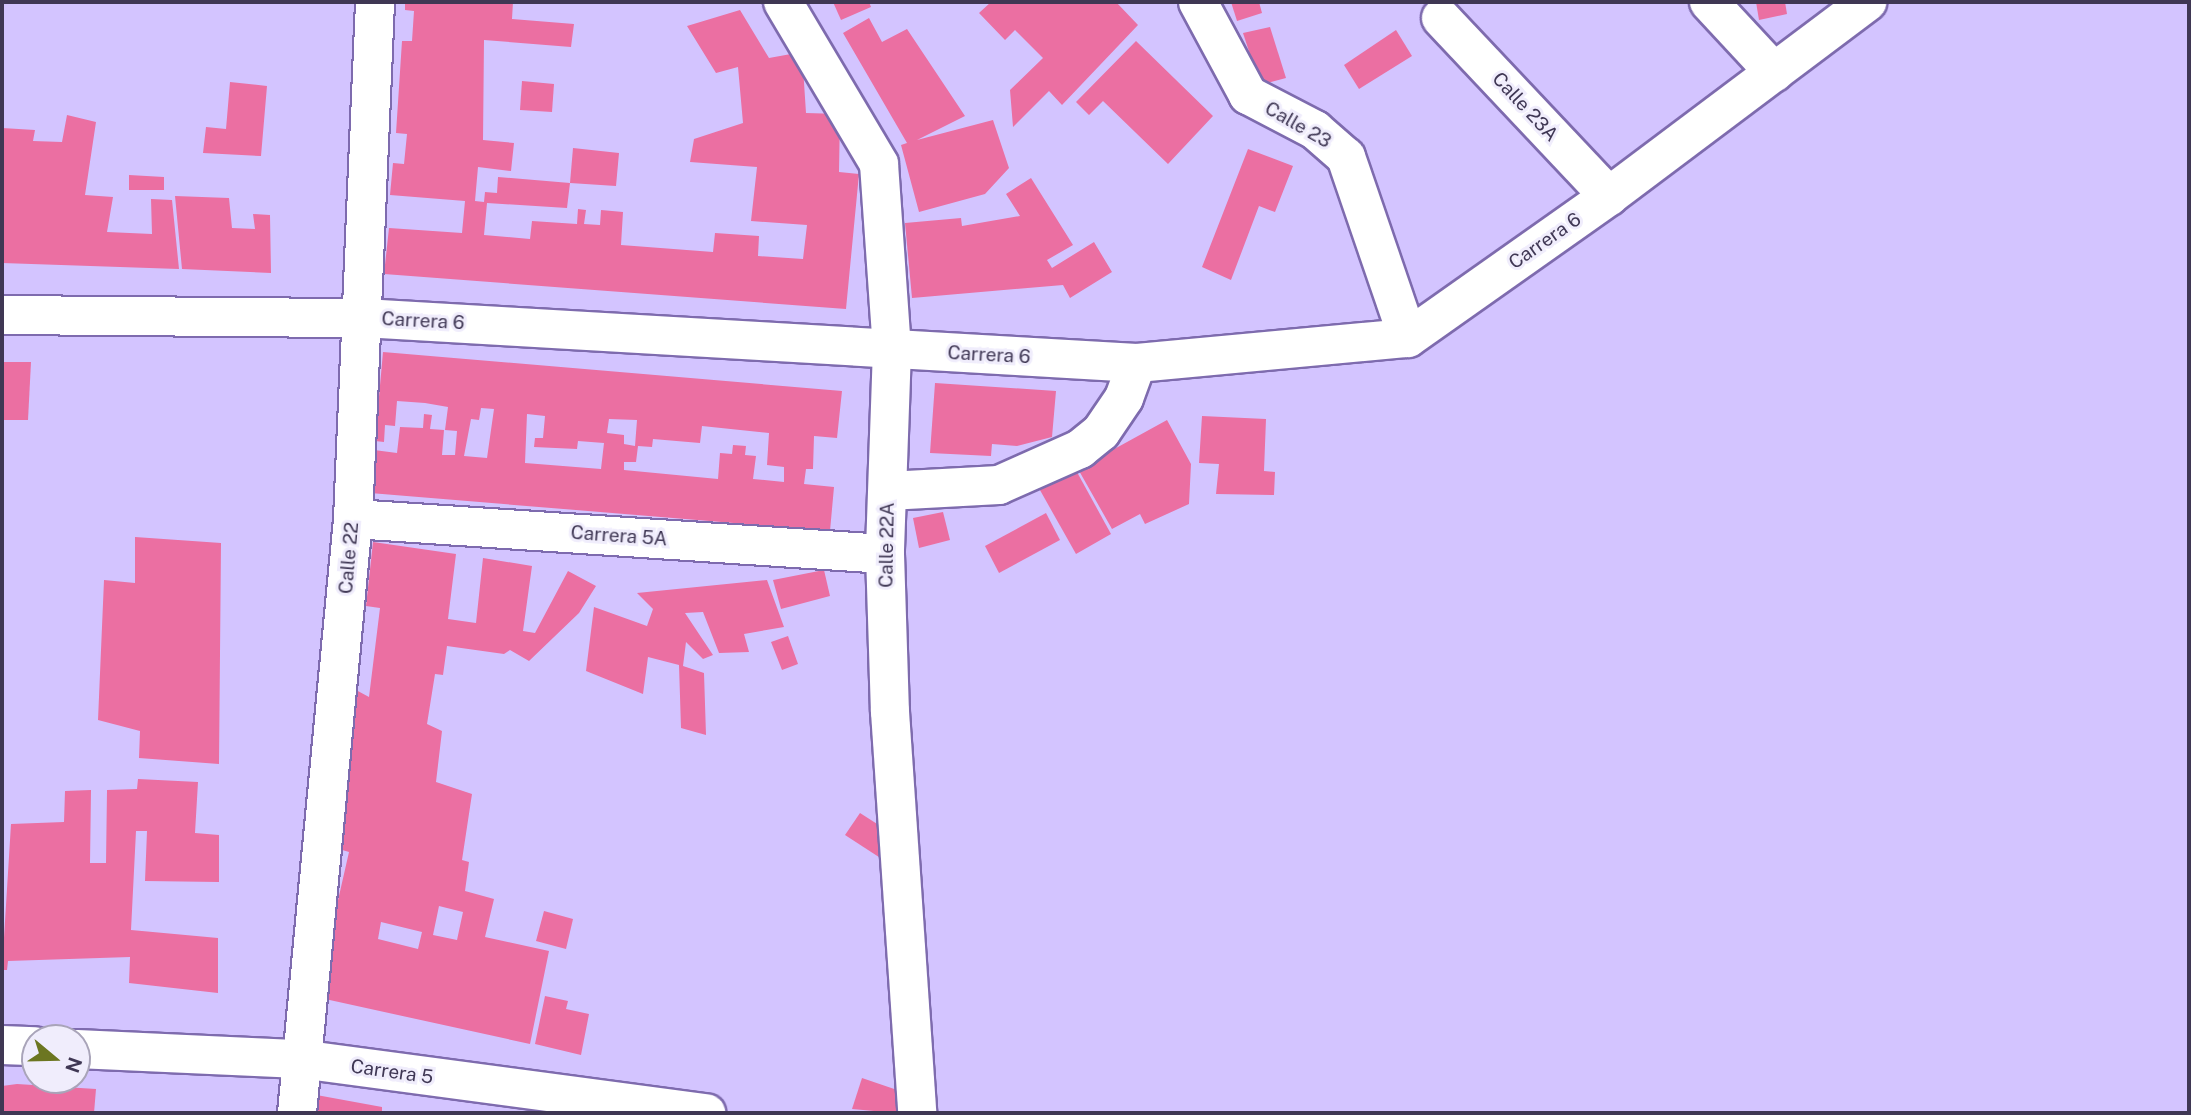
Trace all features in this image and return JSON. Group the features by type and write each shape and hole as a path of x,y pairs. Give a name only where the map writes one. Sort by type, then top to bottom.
{"street":[{"name":"Calle 22","path":"298,1113 300,1059 353,519 375,2"},
{"name":"Calle 22A","path":"783,2 879,164 892,349 885,554 890,712 917,1113"},
{"name":"Calle 23","path":"1198,2 1248,95 1315,130 1346,157 1408,338"},
{"path":"1709,2 1774,72"},
{"name":"Carrera 6","path":"2,315 363,318 1137,363 1408,338 1609,196 1867,2"},
{"name":"Calle 23A","path":"1441,18 1609,196"},
{"path":"888,491 999,485 1080,449 1101,432 1124,398 1137,363"},
{"name":"Carrera 5A","path":"353,519 885,554"},
{"path":"2,1045 21,1046"},
{"name":"Carrera 5","path":"91,1049 300,1059 706,1113"}],"building":[{"path":"405,2 513,2 512,19 574,24 571,47 484,40 483,140 514,143 511,171 478,167 475,201 484,202 485,192 497,193 498,177 570,183 567,208 487,203 484,235 530,239 532,221 577,224 578,209 586,210 584,224 600,225 601,210 623,212 621,245 713,252 715,233 759,236 758,256 803,259 807,225 751,221 757,167 690,162 694,139 743,123 738,67 716,73 687,26 740,10 769,58 802,52 806,113 840,114 839,172 859,174 846,309 384,274 389,228 462,233 465,201 390,195 393,163 404,164 407,134 396,133 402,41 412,41 414,11 405,10"},
{"path":"833,2 869,2 871,7 841,20"},
{"path":"991,2 1116,2 1138,25 1062,105 1049,91 1013,127 1010,90 1043,58 1015,30 1005,40 979,13"},
{"path":"1231,2 1259,2 1262,13 1237,21"},
{"path":"1756,2 1785,2 1787,14 1759,20"},
{"path":"869,18 882,42 907,29 965,116 917,140 993,120 1009,168 985,194 919,212 901,145 907,143 843,33"},
{"path":"1270,27 1286,78 1260,85 1243,33"},
{"path":"1396,30 1412,56 1359,89 1344,65"},
{"path":"1136,41 1213,116 1168,164 1103,101 1089,115 1076,102"},
{"path":"522,81 554,84 552,112 520,110"},
{"path":"230,82 267,86 261,156 203,153 206,127 226,129"},
{"path":"67,115 96,122 85,195 113,197 107,232 152,234 151,199 172,200 179,269 2,263 2,128 35,130 33,141 62,142"},
{"path":"573,148 619,153 616,186 570,183"},
{"path":"1248,149 1293,166 1275,212 1259,206 1231,280 1202,267"},
{"path":"129,175 164,177 164,190 129,190"},
{"path":"1031,178 1073,245 1047,260 1052,268 1094,242 1112,272 1070,298 1063,285 912,298 905,223 961,218 962,226 1020,216 1006,194"},
{"path":"175,196 229,198 232,228 255,229 253,214 270,215 271,273 182,269"},
{"path":"383,352 842,391 837,438 814,436 813,469 806,469 804,484 834,487 830,531 370,493 374,450 397,453 400,427 423,428 424,414 432,415 430,429 444,430 442,455 455,455 457,431 445,430 448,407 397,401 395,426 385,425 384,442 375,441","holes":["481,408 494,409 487,458 464,456 471,419 479,420","527,414 545,416 543,438 535,438 534,447 577,449 578,441 604,443 601,469 525,463","609,419 637,420 635,446 624,444 624,435 607,433","702,426 769,433 767,465 784,467 784,482 753,479 756,456 745,455 746,446 733,445 732,454 720,453 718,479 624,470 624,462 636,462 638,446 652,447 653,439 700,443"]},
{"path":"2,362 31,362 28,420 2,420"},
{"path":"935,383 1056,391 1052,437 1017,446 992,444 991,456 930,453"},
{"path":"1202,416 1266,419 1264,471 1275,472 1274,495 1216,494 1219,464 1199,463"},
{"path":"1167,420 1191,464 1189,504 1145,524 1140,514 1112,529 1078,469"},
{"path":"1072,463 1111,534 1076,554 1036,483"},
{"path":"943,512 950,540 919,548 913,518"},
{"path":"1046,513 1060,540 999,573 985,546"},
{"path":"135,537 221,543 219,764 139,758 140,731 98,720 104,580 135,583"},
{"path":"373,542 456,554 448,619 476,623 483,558 532,566 523,631 535,633 568,571 596,586 579,613 529,661 510,650 504,654 447,646 443,675 435,674 427,724 442,731 436,782 472,794 462,860 469,862 465,891 494,899 485,937 549,951 530,1044 316,997 349,852 339,849 356,690 369,697 380,608 366,606","holes":["439,906 463,912 457,940 433,935","381,922 422,932 418,949 378,939"]},
{"path":"824,570 830,596 781,609 773,580"},
{"path":"767,580 784,627 744,634 749,652 719,653 703,612 685,613 713,655 703,659 686,642 683,666 704,673 706,735 681,728 679,665 648,657 643,694 586,671 594,607 647,626 653,609 637,593"},
{"path":"788,636 798,664 782,670 771,642"},
{"path":"138,779 198,782 195,833 219,835 219,882 145,881 147,831 136,831 131,930 218,938 218,993 129,983 130,957 8,961 7,970 2,970 11,824 64,822 65,791 91,790 90,863 106,863 107,790 137,789"},
{"path":"860,813 899,838 885,861 845,835"},
{"path":"544,911 573,919 566,949 536,941"},
{"path":"545,996 568,1001 566,1009 589,1014 581,1055 535,1044"},
{"path":"862,1078 903,1092 896,1113 852,1109"},
{"path":"21,1084 21,1094 91,1094 91,1089 96,1089 94,1113 2,1113 2,1086"},
{"path":"311,1094 382,1107 382,1113 310,1113"}]}
